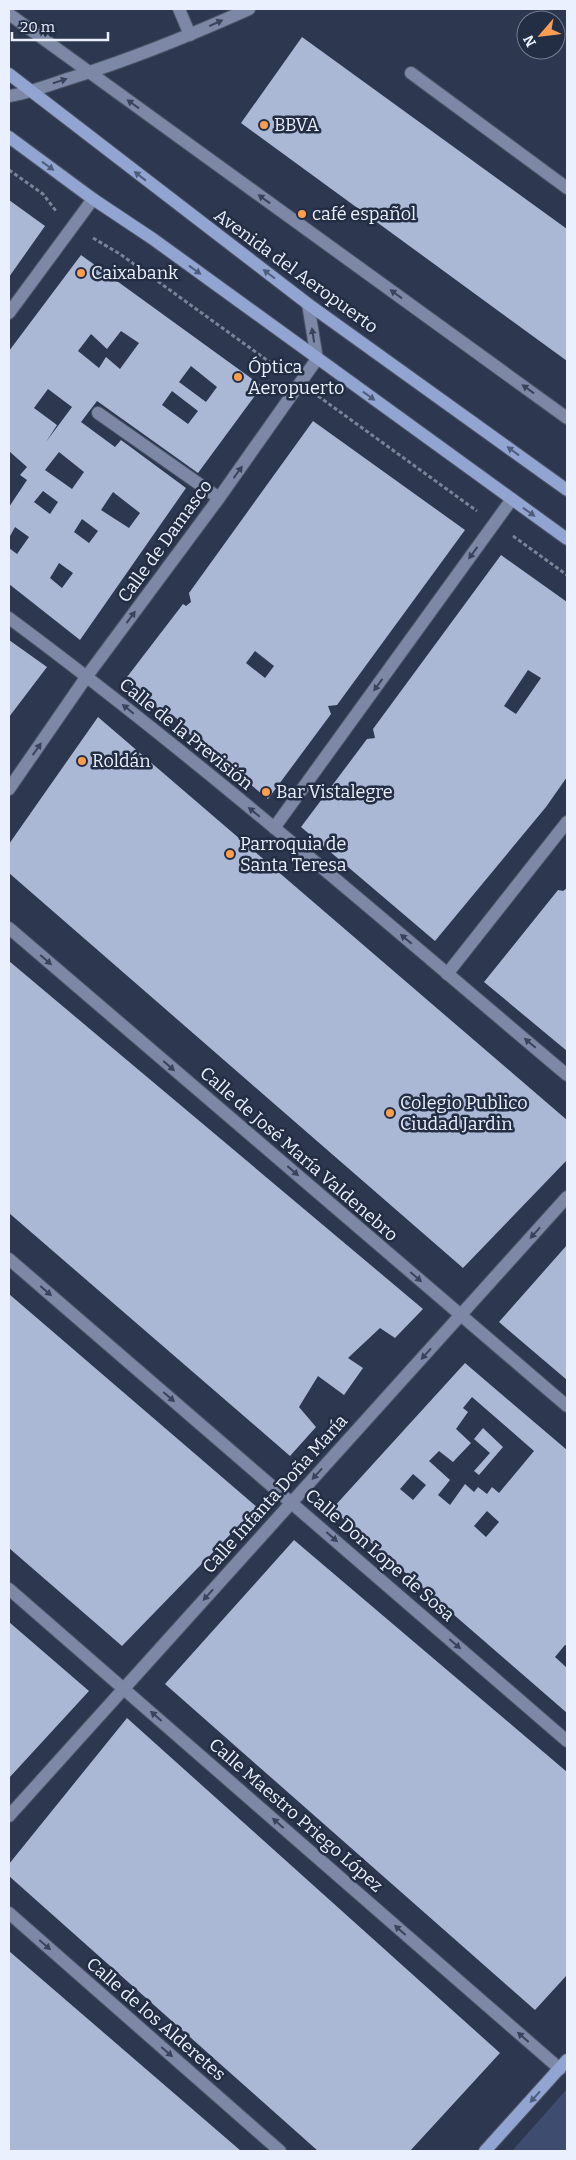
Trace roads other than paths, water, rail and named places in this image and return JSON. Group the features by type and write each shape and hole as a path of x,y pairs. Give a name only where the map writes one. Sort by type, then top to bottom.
{"main road":[{"name":"Avenida del Aeropuerto","path":"9,74 308,304 567,490"},
{"path":"9,137 567,539"},
{"path":"486,2151 563,2065"}],"street":[{"path":"178,9 190,35"},
{"path":"9,96 89,72 190,35 249,9"},
{"path":"9,14 567,418"},
{"path":"411,73 567,188"},
{"path":"9,313 93,199"},
{"path":"308,304 317,359"},
{"name":"Calle de Damasco","path":"9,789 88,676 219,498 317,359"},
{"path":"98,413 219,498"},
{"path":"274,828 512,499"},
{"name":"Calle de la Previsión","path":"9,618 88,676 274,828 567,1075"},
{"path":"448,974 567,822"},
{"name":"Calle de José María Valdenebro","path":"9,928 567,1406"},
{"name":"Calle Infanta Doña María","path":"9,1816 567,1197"},
{"name":"Calle Don Lope de Sosa","path":"9,1259 567,1741"},
{"name":"Calle Maestro Priego López","path":"9,1589 563,2065"},
{"name":"Calle de los Alderetes","path":"9,1912 280,2151"}],"place":[{"name":"BBVA","path":"264,125"},
{"name":"café español","path":"302,214"},
{"name":"Caixabank","path":"81,273"},
{"name":"Óptica Aeropuerto","path":"238,377"},
{"name":"Roldán","path":"82,761"},
{"name":"Bar Vistalegre","path":"266,792"},
{"name":"Parroquia de Santa Teresa","path":"230,854"},
{"name":"Colegio Publico Ciudad Jardin","path":"390,1113"}]}
